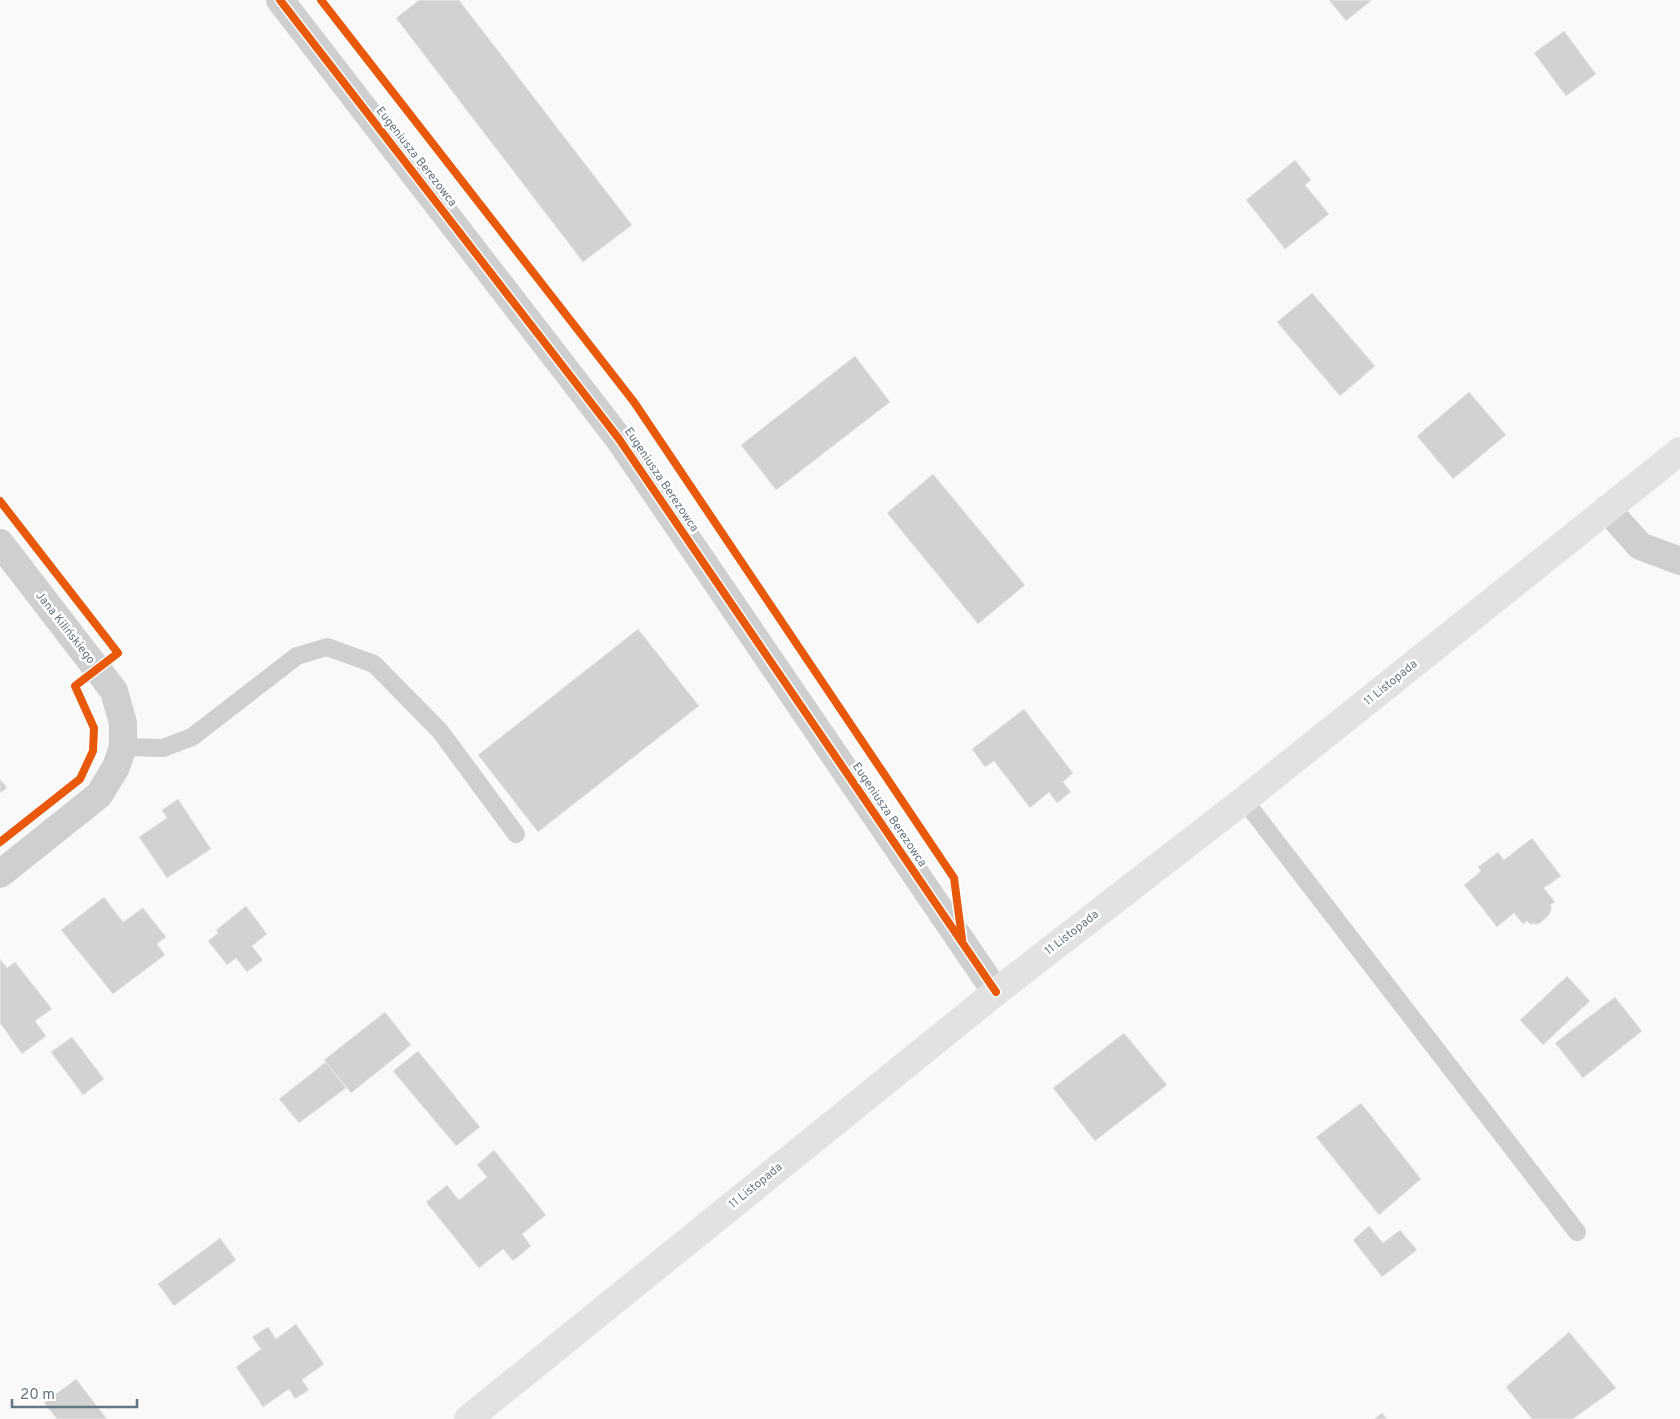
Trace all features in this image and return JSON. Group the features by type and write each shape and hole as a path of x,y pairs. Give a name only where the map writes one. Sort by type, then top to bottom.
{"main road":[{"name":"11 Listopada","path":"468,1419 996,992 1244,800 1680,451"}],"street":[{"name":"Eugeniusza Berezowca","path":"280,0 620,439 996,992"},
{"path":"1607,509 1640,546 1680,561"},
{"name":"Jana Kilińskiego","path":"0,543 114,692 123,722 123,747 116,767 99,795 0,874"}],"lane":[{"path":"123,747 163,748 192,738 297,656 327,647 374,664 440,731 516,834"},
{"path":"1244,800 1577,1232"}],"building":[{"path":"419,0 459,0 632,225 583,262 396,18"},
{"path":"1329,0 1372,0 1346,21"},
{"path":"1564,31 1596,74 1566,96 1534,53"},
{"path":"1295,160 1311,180 1305,185 1329,214 1285,249 1246,200"},
{"path":"1312,293 1375,366 1340,396 1277,322"},
{"path":"855,356 890,402 776,490 741,445"},
{"path":"1469,392 1506,435 1453,479 1417,436"},
{"path":"933,474 1025,585 978,624 887,513"},
{"path":"638,629 699,706 538,832 478,755"},
{"path":"1024,709 1073,773 1063,782 1071,792 1057,803 1049,792 1030,808 994,761 985,767 972,749"},
{"path":"0,779 7,788 0,793"},
{"path":"178,799 211,849 167,878 139,837 167,818 162,810"},
{"path":"1532,838 1561,876 1544,888 1555,902 1550,905 1552,908 1549,915 1539,924 1530,924 1527,921 1523,924 1514,913 1497,927 1464,885 1481,871 1478,867 1498,852 1504,860"},
{"path":"104,897 123,922 143,908 166,937 157,944 165,955 113,994 61,930"},
{"path":"246,906 267,934 252,946 263,960 247,972 236,958 227,965 208,941 218,933 216,930"},
{"path":"0,959 7,968 15,962 52,1009 35,1021 46,1036 22,1054 0,1023"},
{"path":"1567,976 1590,1001 1543,1045 1520,1020"},
{"path":"1615,997 1642,1031 1583,1078 1555,1043"},
{"path":"385,1012 411,1045 351,1093 324,1060"},
{"path":"1124,1033 1167,1085 1095,1141 1053,1088"},
{"path":"72,1037 104,1079 83,1095 51,1052"},
{"path":"418,1051 480,1127 456,1146 393,1071"},
{"path":"326,1062 346,1088 299,1123 279,1099"},
{"path":"1361,1103 1421,1179 1379,1215 1316,1137"},
{"path":"494,1150 546,1215 522,1234 531,1246 513,1261 503,1249 479,1268 426,1202 447,1185 459,1200 487,1177 477,1165"},
{"path":"1369,1226 1383,1243 1400,1230 1417,1250 1382,1277 1353,1240"},
{"path":"220,1238 236,1260 174,1306 158,1284"},
{"path":"296,1324 324,1364 302,1380 309,1390 295,1399 289,1389 263,1407 236,1367 261,1349 252,1337 268,1327 276,1339"},
{"path":"1569,1332 1616,1388 1573,1419 1532,1419 1506,1387"},
{"path":"76,1379 107,1419 57,1419 44,1403"},
{"path":"1382,1413 1387,1419 1374,1419"}],"cycle path":[{"path":"280,0 619,439 996,992"},
{"path":"321,0 634,402 954,878 962,939"},
{"path":"0,501 118,653 75,686 94,728 93,751 80,779 0,842"}]}
